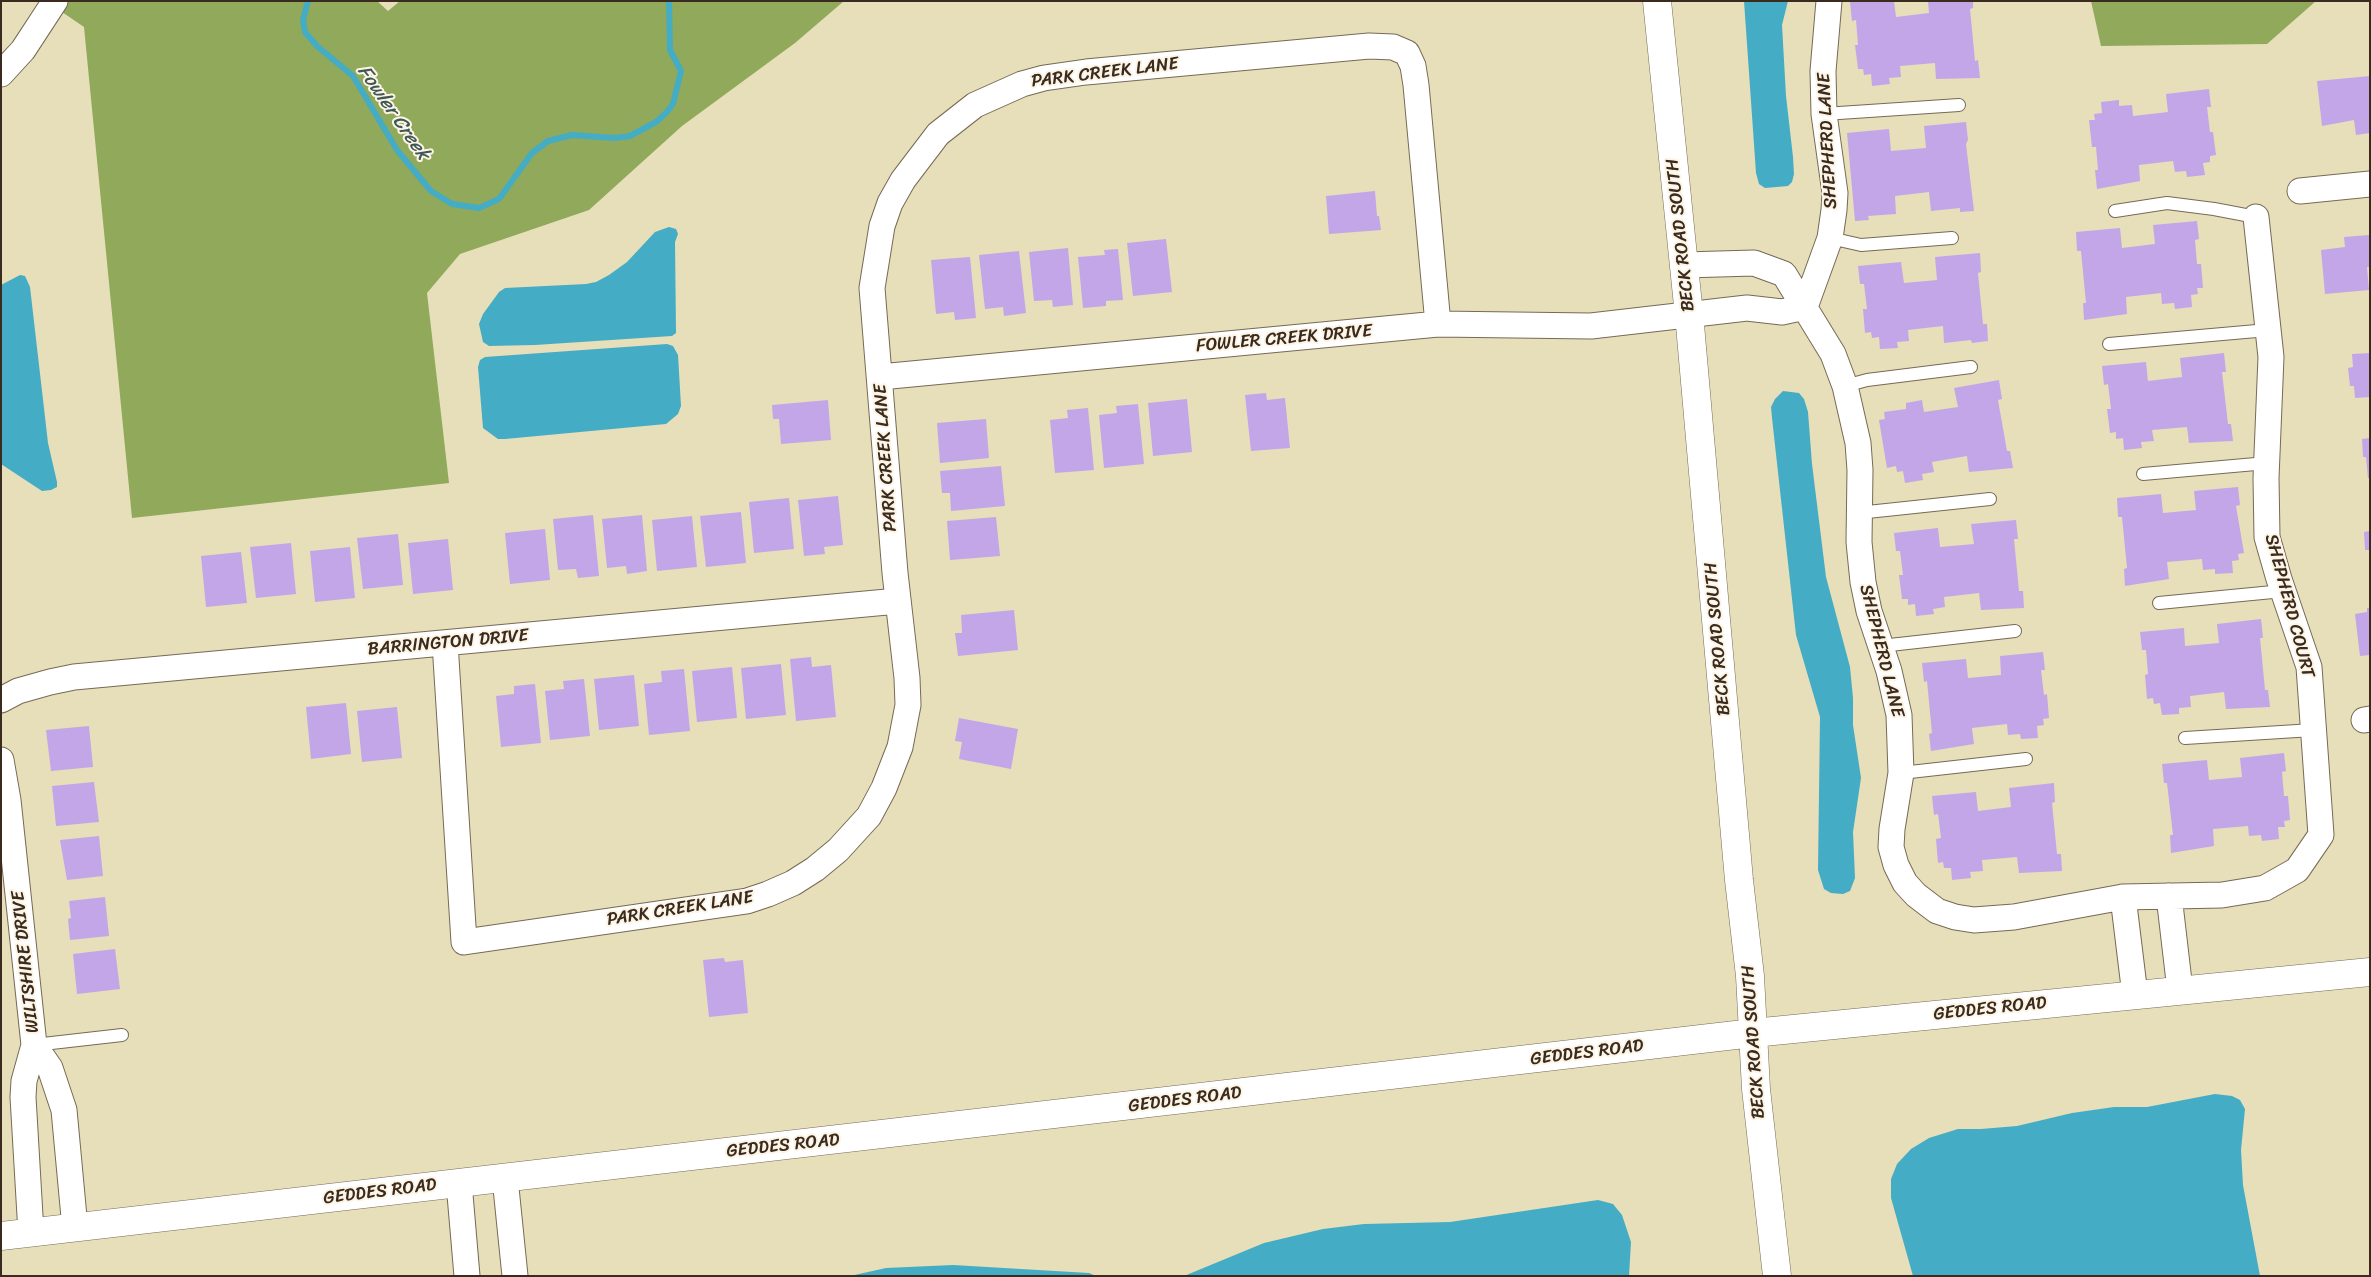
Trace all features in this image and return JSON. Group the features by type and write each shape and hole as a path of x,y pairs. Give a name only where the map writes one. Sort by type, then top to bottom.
{"main road":[{"name":"BECK ROAD SOUTH","path":"1657,1 1689,314 1739,880 1750,976 1756,1089 1777,1276"},
{"name":"GEDDES ROAD","path":"1,1236 1753,1033 2370,972"}],"street":[{"path":"1,74 23,50 55,1"},
{"name":"SHEPHERD LANE","path":"1805,307 1830,238 1835,193 1824,114 1824,63 1830,1"},
{"name":"PARK CREEK LANE","path":"445,643 464,942 747,901 768,894 815,869 838,850 869,816 884,788 900,747 908,705 908,678 898,601 872,288 877,255 890,202 921,154 956,118 975,105 999,93 1044,78 1106,70 1369,46 1393,46 1407,54 1414,66 1438,324"},
{"path":"2300,191 2370,184"},
{"name":"SHEPHERD COURT","path":"2123,897 2222,895 2265,888 2297,870 2321,834 2309,667 2283,591 2268,537 2267,463 2271,357 2256,218"},
{"name":"SHEPHERD LANE","path":"1684,265 1754,263 1784,274 1833,354 1845,386 1858,443 1860,470 1858,513 1863,582 1869,611 1881,646 1899,715 1901,773 1891,847 1896,865 1906,883 1916,895 1937,911 1954,917 1974,920 2014,917 2123,897"},
{"path":"1689,314 1747,308 1782,312 1805,307"},
{"name":"FOWLER CREEK DRIVE","path":"880,377 1438,324 1591,326 1689,314"},
{"name":"BARRINGTON DRIVE","path":"1,700 34,686 74,678 898,601"},
{"name":"WILTSHIRE DRIVE","path":"1,760 8,800 34,1045 24,1081 23,1098 23,1118 30,1178 31,1233"},
{"path":"2169,896 2180,990"},
{"path":"2123,897 2135,995"},
{"name":"WILTSHIRE DRIVE","path":"34,1045 50,1068 64,1110 75,1228"},
{"path":"505,1178 515,1276"},
{"path":"459,1183 468,1276"}],"lane":[{"path":"1824,114 1959,105"},
{"path":"2116,212 2168,203 2214,209 2256,218"},
{"path":"1830,238 1861,246 1952,238"},
{"path":"2109,344 2268,330"},
{"path":"1845,386 1868,380 1971,367"},
{"path":"2143,474 2267,463"},
{"path":"1858,513 1990,498"},
{"path":"2159,604 2283,591"},
{"path":"1881,646 2015,631"},
{"path":"2185,738 2313,730"},
{"path":"1901,773 2026,759"},
{"path":"34,1045 122,1035"}],"green space":[{"path":"46,1 377,1 388,11 400,1 844,1 795,43 682,126 589,210 460,254 427,293 449,483 132,518 84,27"},
{"path":"2091,1 2316,1 2267,44 2101,46"}],"water":[{"path":"1744,1 1788,1 1782,25 1786,96 1794,174 1792,182 1788,186 1765,188 1759,184 1756,173"},
{"path":"669,227 676,229 678,234 675,242 676,333 672,336 535,345 489,346 483,342 479,324 483,314 499,292 505,288 596,282 627,262 655,232"},
{"path":"20,275 25,276 30,287 48,443 57,482 57,487 51,490 42,491 1,464 1,285"},
{"path":"667,344 673,346 678,355 681,406 678,414 666,424 505,439 498,439 483,428 478,367 480,360 485,357"},
{"path":"1783,391 1799,393 1804,399 1808,412 1812,464 1826,577 1850,667 1853,725 1861,778 1853,832 1855,878 1850,891 1843,894 1831,893 1824,889 1818,870 1820,717 1796,635 1771,407 1775,399"},
{"path":"2215,1094 2232,1096 2240,1100 2245,1109 2241,1150 2243,1185 2260,1276 1913,1276 1891,1198 1891,1179 1897,1164 1911,1149 1929,1138 1958,1129 2017,1126 2072,1113 2114,1107 2147,1107"},
{"path":"1598,1200 1613,1204 1622,1215 1631,1242 1629,1276 1184,1276 1264,1243 1323,1229 1364,1224 1450,1222"},
{"path":"953,1265 1089,1273 1096,1276 850,1276 886,1268"}],"building":[{"path":"1894,1 1896,17 1929,13 1928,1 1973,1 1973,8 1970,9 1975,61 1978,60 1980,78 1936,79 1935,63 1900,66 1901,77 1889,78 1890,84 1872,86 1871,74 1864,75 1863,69 1858,69 1855,45 1858,45 1856,20 1852,21 1850,2"},
{"path":"2370,76 2370,133 2356,135 2354,120 2322,126 2317,81"},
{"path":"2209,89 2211,107 2207,107 2210,132 2213,132 2216,155 2210,156 2210,162 2203,163 2205,175 2187,177 2186,171 2175,172 2173,161 2139,165 2140,181 2097,189 2095,170 2098,170 2096,147 2092,147 2089,120 2095,120 2094,114 2102,113 2101,102 2119,100 2119,106 2132,105 2133,116 2168,112 2166,94"},
{"path":"1966,122 1968,140 1966,144 1974,211 1960,212 1960,208 1931,211 1929,192 1895,196 1896,214 1868,216 1869,220 1855,221 1847,133 1889,129 1891,151 1926,148 1924,126"},
{"path":"1375,191 1377,216 1379,216 1381,230 1329,234 1326,196"},
{"path":"2197,221 2199,239 2195,240 2197,264 2201,264 2203,288 2197,288 2198,294 2191,295 2192,307 2175,309 2174,303 2162,304 2161,293 2126,297 2127,314 2084,320 2083,303 2086,303 2081,251 2077,251 2076,232 2120,228 2122,248 2155,244 2153,225"},
{"path":"2369,235 2370,267 2367,267 2369,290 2325,294 2321,250 2345,247 2344,237"},
{"path":"1166,239 1172,292 1133,296 1127,243"},
{"path":"1068,248 1073,305 1053,307 1052,300 1034,301 1029,252"},
{"path":"1118,249 1123,300 1106,301 1106,306 1083,308 1078,257 1105,255 1104,250"},
{"path":"1019,251 1026,313 1004,316 1003,307 985,309 979,255"},
{"path":"1980,253 1981,272 1978,273 1983,324 1987,324 1988,341 1972,343 1971,340 1944,343 1943,326 1908,330 1909,341 1897,342 1898,348 1880,349 1879,337 1872,338 1871,332 1865,333 1863,309 1867,309 1864,284 1860,284 1858,266 1901,262 1904,283 1937,280 1935,257"},
{"path":"970,257 976,318 955,320 954,312 936,314 931,260"},
{"path":"2224,353 2226,372 2222,372 2228,424 2231,424 2233,441 2189,443 2187,427 2152,430 2154,441 2141,442 2142,448 2124,450 2123,438 2116,439 2116,432 2110,433 2107,409 2111,409 2108,384 2104,385 2102,366 2146,362 2148,381 2182,377 2180,358"},
{"path":"2370,353 2370,397 2355,398 2354,386 2350,386 2348,368 2353,367 2352,354"},
{"path":"1999,380 2002,399 1998,400 2007,451 2010,451 2013,468 1969,472 1967,456 1932,462 1934,472 1922,474 1923,480 1905,483 1903,471 1897,472 1896,466 1887,468 1879,420 1885,419 1884,412 1906,409 1906,403 1922,400 1924,412 1958,407 1954,388"},
{"path":"1266,393 1267,400 1285,398 1290,448 1251,451 1245,395"},
{"path":"1187,399 1192,452 1153,456 1148,403"},
{"path":"828,400 831,440 781,444 779,419 773,419 772,405"},
{"path":"1138,404 1144,464 1104,468 1099,415 1117,413 1116,406"},
{"path":"1088,408 1094,470 1055,473 1050,420 1068,418 1067,410"},
{"path":"986,419 989,458 940,463 937,423"},
{"path":"2370,438 2370,478 2368,478 2366,457 2363,457 2362,439"},
{"path":"1001,466 1005,506 951,511 950,493 942,493 940,471"},
{"path":"2238,487 2240,505 2236,506 2244,553 2238,554 2239,560 2232,561 2233,573 2215,574 2215,569 2203,570 2202,559 2167,562 2169,579 2125,586 2124,569 2127,568 2122,517 2118,517 2117,498 2161,494 2163,513 2196,510 2194,491"},
{"path":"838,496 843,545 824,547 825,554 804,556 798,500"},
{"path":"789,498 794,549 754,553 749,502"},
{"path":"741,512 746,563 706,567 700,516"},
{"path":"593,515 599,576 578,578 576,569 558,570 553,519"},
{"path":"642,515 647,571 627,574 626,566 607,568 602,519"},
{"path":"692,516 697,567 657,571 652,520"},
{"path":"996,517 1000,556 950,560 947,521"},
{"path":"2016,520 2018,539 2014,539 2019,591 2023,591 2024,608 1981,610 1979,593 1944,597 1945,607 1933,609 1934,614 1916,616 1915,604 1908,605 1908,599 1902,599 1899,575 1903,575 1900,551 1896,551 1894,533 1938,528 1940,547 1974,544 1971,524"},
{"path":"545,529 550,580 510,584 505,533"},
{"path":"2370,531 2370,550 2365,550 2364,532"},
{"path":"398,534 403,585 363,589 357,538"},
{"path":"448,539 453,590 413,594 408,543"},
{"path":"291,543 296,594 256,598 250,547"},
{"path":"350,547 355,598 315,602 310,551"},
{"path":"241,552 247,603 206,607 201,556"},
{"path":"2367,608 2370,608 2370,655 2360,656 2355,614 2367,612"},
{"path":"1014,610 1018,650 958,656 955,633 962,633 961,615"},
{"path":"2261,619 2263,638 2260,638 2265,690 2268,690 2270,707 2226,709 2224,692 2190,696 2191,707 2179,708 2179,714 2162,715 2160,703 2154,704 2153,698 2147,699 2145,675 2148,674 2146,650 2142,650 2140,632 2184,628 2185,646 2219,643 2217,624"},
{"path":"2043,652 2045,670 2041,670 2044,695 2047,694 2049,718 2043,719 2044,725 2037,726 2038,738 2021,739 2020,734 2008,735 2007,724 1972,728 1974,744 1931,751 1929,734 1932,733 1927,681 1924,682 1922,663 1966,659 1968,678 2001,675 2000,656"},
{"path":"811,657 812,667 831,665 836,717 796,721 790,659"},
{"path":"781,664 786,715 746,719 741,668"},
{"path":"732,667 737,718 697,722 692,671"},
{"path":"684,669 690,731 649,735 644,684 662,682 661,671"},
{"path":"634,675 639,726 599,730 594,679"},
{"path":"584,679 590,736 550,740 545,691 564,689 563,681"},
{"path":"535,684 541,743 501,747 496,696 514,694 514,686"},
{"path":"346,703 351,754 311,759 306,707"},
{"path":"397,707 402,758 362,762 357,711"},
{"path":"959,718 1018,729 1011,769 959,759 962,742 955,741"},
{"path":"89,726 93,767 51,771 46,730"},
{"path":"2284,753 2286,771 2282,772 2284,796 2288,796 2290,820 2284,821 2285,827 2278,827 2279,839 2262,841 2261,835 2249,836 2248,826 2213,829 2214,846 2171,853 2170,835 2173,835 2167,783 2164,783 2162,764 2207,760 2209,780 2242,777 2240,758"},
{"path":"94,782 99,822 56,826 52,786"},
{"path":"2054,783 2055,802 2052,803 2057,854 2061,854 2062,871 2019,873 2017,857 1982,860 1983,871 1970,872 1971,878 1952,880 1951,868 1944,868 1943,862 1938,863 1936,839 1941,838 1938,814 1934,815 1932,796 1976,792 1978,811 2011,807 2009,788"},
{"path":"99,836 103,876 67,880 60,840"},
{"path":"105,897 109,936 70,940 68,919 71,918 69,901"},
{"path":"115,949 120,989 77,994 73,954"},
{"path":"724,958 725,962 743,960 748,1013 709,1017 703,960"}],"waterway":[{"name":"Fowler Creek","path":"308,1 303,20 305,32 317,46 353,76 397,150 431,191 452,204 479,208 499,199 532,153 548,141 572,135 614,138 630,136 656,122 666,113 673,104 681,71 670,50 669,1"}]}
